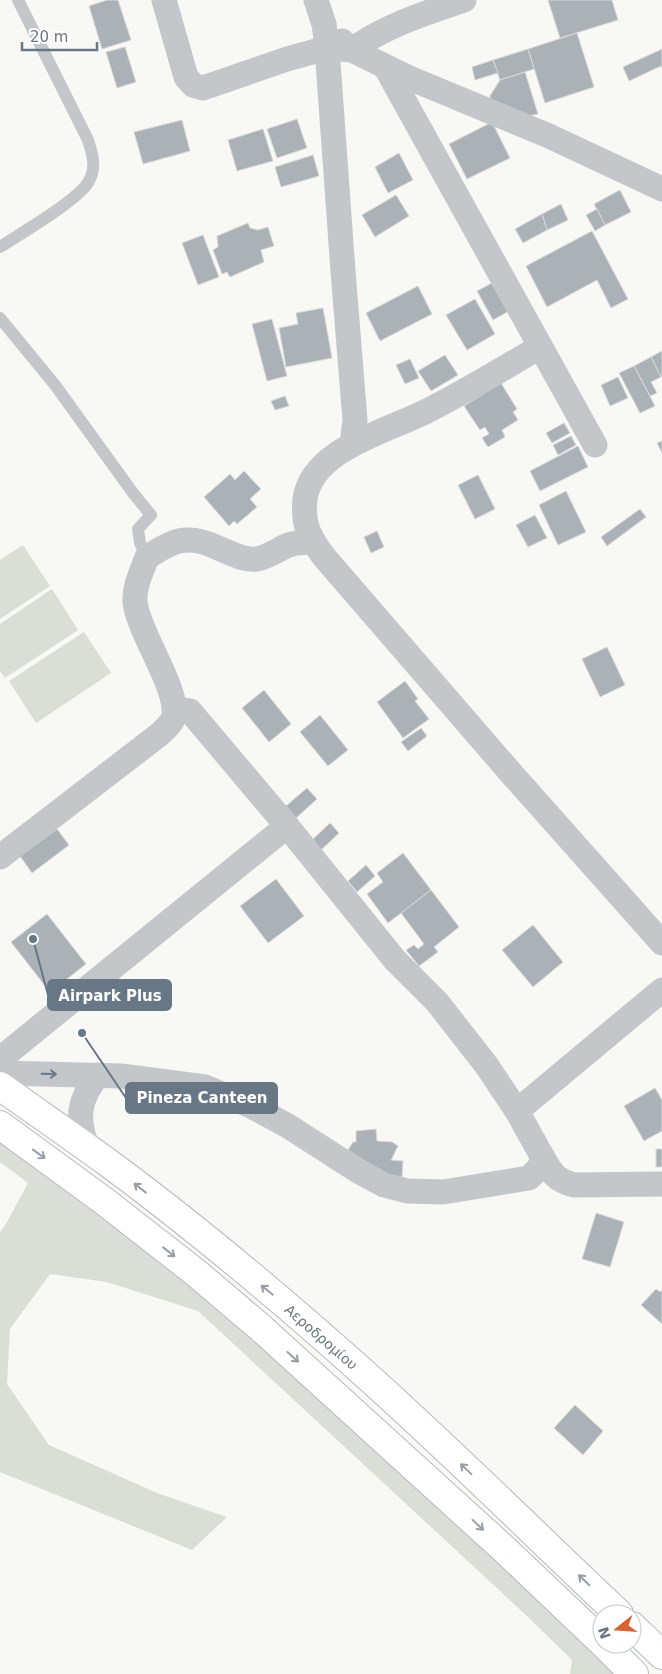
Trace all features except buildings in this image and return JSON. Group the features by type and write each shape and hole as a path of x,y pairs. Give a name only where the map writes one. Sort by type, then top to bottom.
{"main road":[{"name":"Αεροδρομίου","path":"0,1086 88,1149 195,1231 348,1359 610,1604"},
{"path":"0,1125 195,1272 261,1328 490,1535 592,1632"},
{"path":"642,1636 662,1655"},
{"path":"614,1654 634,1674"}],"street":[{"path":"164,0 186,77 193,86 203,88 287,59 327,48 352,50 366,40 395,26 464,0"},
{"path":"319,8 327,48 342,271 356,420 352,446"},
{"path":"319,8 332,31 352,50 386,68 549,136 662,190"},
{"path":"386,68 595,445"},
{"path":"540,347 428,411 338,453 320,468 306,490 304,508 306,527 312,542 510,772 662,943"},
{"path":"287,546 294,535 304,508"},
{"path":"0,857 160,734 173,720 172,694 148,642 135,602 136,586 147,557 179,541 203,541 240,556 256,559 272,554 287,546 312,542"},
{"path":"174,709 190,711 287,826 395,960 437,1002 486,1066 517,1111 542,1158 561,1181 574,1185 662,1184"},
{"path":"0,1058 287,826"},
{"path":"517,1111 662,990"},
{"path":"0,1073 130,1077 205,1087 251,1106 288,1126 358,1171 384,1184 407,1191 443,1192 528,1178 539,1168 542,1158"},
{"path":"88,1149 82,1135 80,1122 81,1108 87,1089 98,1075"}],"lane":[{"path":"0,247 73,198 89,181 93,168 93,158 88,140 18,0"},
{"path":"0,318 55,385 151,515 138,529 140,544 147,557"}],"shaded area":[{"path":"23,545 50,586 0,619 0,560"},
{"path":"52,589 78,630 5,678 0,671 0,624"},
{"path":"84,632 111,673 36,723 9,681"},
{"path":"0,1140 232,1317 362,1433 615,1674 570,1674 572,1660 527,1616 198,1311 107,1282 50,1274 10,1329 7,1384 49,1445 157,1493 227,1517 192,1550 0,1472 0,1232 28,1183 0,1162"}],"place":[{"name":"Airpark Plus","path":"33,939"},
{"name":"Pineza Canteen","path":"82,1033"}]}
